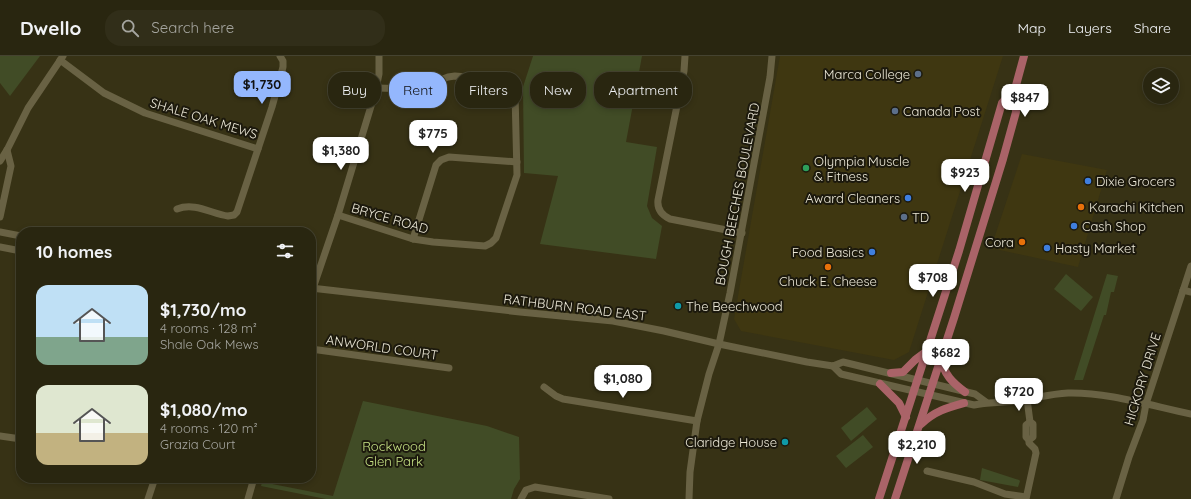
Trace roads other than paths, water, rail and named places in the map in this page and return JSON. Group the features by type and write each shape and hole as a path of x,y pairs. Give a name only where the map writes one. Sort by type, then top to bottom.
{"main road":[{"path":"895,499 921,424 928,395 983,227 1016,112 1015,89 1024,56"},
{"path":"879,499 961,244 1002,103 1015,89"},
{"path":"891,373 903,372 927,351"},
{"path":"942,356 944,371 953,382 965,392"},
{"path":"880,384 899,403 906,417"},
{"path":"921,424 934,413 964,403"}],"street":[{"name":"SHALE OAK MEWS","path":"62,58 104,94 131,107 258,149 283,67 283,61 280,56"},
{"path":"379,56 379,72"},
{"path":"685,56 684,71 658,200 659,209 663,215 671,220 742,233"},
{"name":"BOUGH BEECHES BOULEVARD","path":"690,499 690,472 697,421 708,374 719,344 742,233 770,77 772,56"},
{"path":"0,161 28,108 62,58"},
{"name":"BRYCE ROAD","path":"338,215 413,239 483,246 491,243 497,235 516,179 515,92 512,85 507,81 455,76 417,88 381,88"},
{"path":"316,278 338,215 370,108"},
{"path":"177,209 188,207 227,216 234,215 238,210 258,149"},
{"path":"0,217 11,166 7,150"},
{"path":"413,239 436,165 441,160 449,157 517,162"},
{"path":"0,232 16,235"},
{"path":"0,247 16,250"},
{"name":"HICKORY DRIVE","path":"1116,499 1129,457 1143,420 1146,404 1191,266"},
{"name":"RATHBURN ROAD EAST","path":"316,290 613,321 719,344 833,366 843,362 975,394 986,402"},
{"path":"1183,290 1191,292"},
{"name":"ANWORLD COURT","path":"316,350 449,368"},
{"name":"RATHBURN ROAD EAST","path":"833,366 841,374 974,406 986,402 995,403 1052,394 1069,393 1088,394 1146,404 1191,414"},
{"path":"544,387 556,396 563,399 697,421"},
{"path":"927,471 974,482 1005,494 1026,498 1036,453 1035,449 1026,437 1026,424 1030,422 1027,399"},
{"path":"0,436 16,439"},
{"path":"148,499 153,483"},
{"path":"248,499 253,483"},
{"path":"521,499 526,490 535,487 609,499"}],"place":[{"name":"Marca College","path":"918,74"},
{"name":"Canada Post","path":"895,111"},
{"name":"Olympia Muscle & Fitness","path":"806,168"},
{"name":"Dixie Grocers","path":"1088,181"},
{"name":"Award Cleaners","path":"908,198"},
{"name":"Karachi Kitchen","path":"1081,207"},
{"name":"TD","path":"904,217"},
{"name":"Cash Shop","path":"1074,226"},
{"name":"Cora","path":"1022,242"},
{"name":"Hasty Market","path":"1047,248"},
{"name":"Food Basics","path":"872,252"},
{"name":"Chuck E. Cheese","path":"828,267"},
{"name":"The Beechwood","path":"678,306"},
{"name":"Claridge House","path":"785,442"}],"park label":[{"name":"Rockwood Glen Park","path":"394,454"}]}
